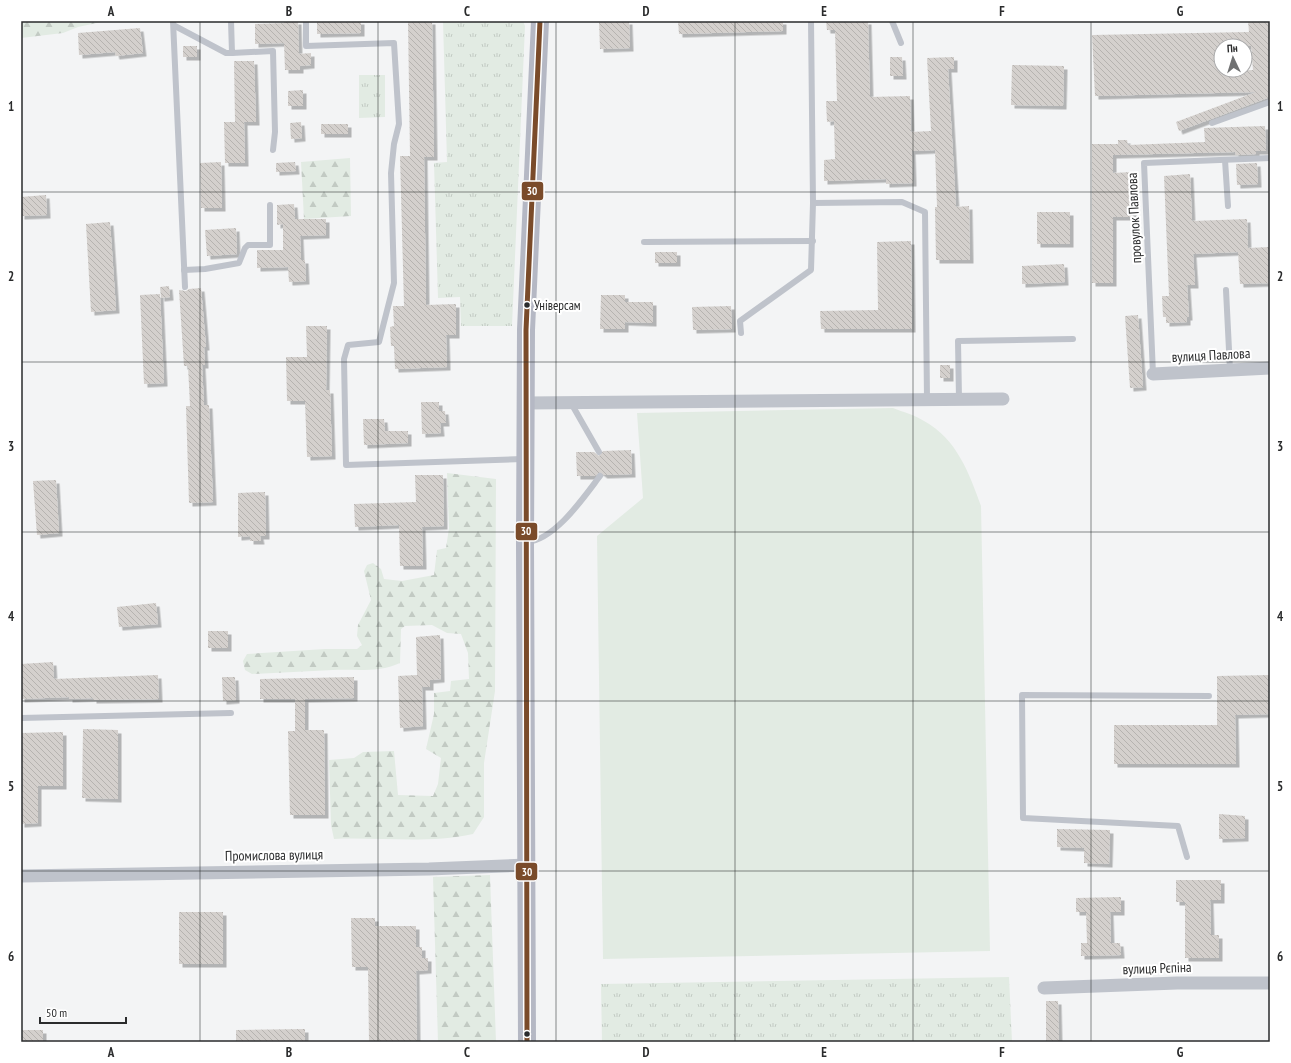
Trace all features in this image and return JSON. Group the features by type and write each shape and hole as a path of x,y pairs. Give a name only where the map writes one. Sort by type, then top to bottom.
{"main road":[{"path":"527,1042 525,459 527,324 540,21"}],"street":[{"name":"вулиця Павлова","path":"1153,374 1270,368"},
{"path":"526,404 1003,399"},
{"name":"Промислова вулиця","path":"21,876 428,869 527,865"},
{"name":"вулиця Рєпіна","path":"1044,988 1177,983 1270,983"}],"lane":[{"path":"231,21 232,53"},
{"path":"306,21 306,46 394,43 399,124 394,144 391,173 394,283 379,342 348,346 344,359 346,465 525,459"},
{"path":"741,333 740,321 811,270 813,203 811,21"},
{"path":"892,21 901,43"},
{"path":"174,24 226,53 273,52 275,132 273,150"},
{"path":"174,24 185,288"},
{"path":"1212,124 1270,102 1270,106"},
{"name":"провулок Павлова","path":"1153,374 1144,163 1270,158"},
{"path":"1226,160 1228,206"},
{"path":"813,203 902,202 925,212 927,399"},
{"path":"184,270 205,269 239,263 245,248 248,245 270,245 270,205"},
{"path":"644,242 813,241"},
{"path":"1226,290 1230,370"},
{"path":"959,399 958,342 1073,339"},
{"path":"571,403 599,452"},
{"path":"525,543 537,542 572,514 600,476"},
{"path":"1187,857 1178,826 1023,818 1022,695 1209,696"},
{"path":"21,718 231,713"}],"green space":[{"path":"21,21 106,21 78,27 63,33 21,38"},
{"path":"443,21 523,21 525,26 512,326 461,326 460,297 438,298 434,163 447,162"},
{"path":"359,75 385,75 385,117 359,118"},
{"path":"350,158 351,216 304,219 301,162"},
{"path":"893,408 913,415 935,428 945,437 953,447 966,469 981,506 990,951 603,959 597,536 643,498 637,413"},
{"path":"447,473 496,479 495,691 484,763 484,817 473,834 456,837 439,839 334,839 331,825 329,760 354,758 363,752 394,751 398,795 433,796 438,784 441,758 426,749 434,714 434,693 450,691 451,681 469,679 468,653 461,634 447,633 432,625 405,626 401,629 400,663 383,668 367,670 252,674 245,670 243,661 247,654 325,649 357,649 362,645 357,636 358,625 371,600 364,571 367,565 373,563 381,569 384,579 402,581 434,575 437,550 446,548 449,528"},
{"path":"490,875 496,1042 438,1042 433,877"},
{"path":"1009,977 1012,1042 602,1042 601,984"}],"building":[{"path":"284,21 298,21 299,54 311,53 311,65 300,66 300,70 285,70 284,43 255,44 255,24 284,23"},
{"path":"317,21 361,21 361,33 317,34"},
{"path":"408,21 432,21 434,157 424,157 426,305 456,304 456,335 446,335 447,367 395,369 394,346 391,346 390,327 394,326 393,306 404,306 400,156 410,156"},
{"path":"599,21 629,21 630,48 600,49"},
{"path":"678,21 783,21 783,31 679,34"},
{"path":"826,21 868,21 870,97 910,96 911,132 931,131 927,58 954,57 954,69 948,69 956,207 969,206 970,260 936,260 935,207 937,207 935,150 912,151 913,183 886,184 886,179 824,181 824,160 835,159 834,121 827,122 826,101 837,101 835,30 827,30"},
{"path":"1248,21 1270,21 1270,97 1179,131 1176,122 1256,92 1095,96 1092,35 1249,32"},
{"path":"140,28 143,53 116,56 115,52 79,55 78,33"},
{"path":"183,46 197,46 197,57 183,57"},
{"path":"890,57 902,57 903,76 890,76"},
{"path":"234,61 254,61 256,122 244,122 245,163 225,163 224,122 235,122"},
{"path":"1012,65 1064,66 1063,106 1011,105"},
{"path":"303,90 303,106 288,106 288,91"},
{"path":"301,122 302,138 291,139 290,123"},
{"path":"321,124 348,124 348,134 321,134"},
{"path":"1265,126 1266,151 1256,151 1256,154 1236,155 1235,152 1113,155 1113,173 1132,172 1133,217 1113,217 1113,283 1092,283 1092,144 1118,144 1118,140 1127,140 1128,145 1205,142 1204,128"},
{"path":"221,162 222,208 201,208 200,163"},
{"path":"295,162 296,171 276,172 276,163"},
{"path":"1257,163 1258,184 1237,185 1236,164"},
{"path":"1190,174 1192,221 1247,219 1248,248 1270,247 1270,283 1240,284 1238,252 1193,254 1195,285 1187,285 1189,317 1187,317 1187,322 1166,323 1166,317 1163,317 1162,296 1169,296 1164,176"},
{"path":"46,195 47,215 21,216 21,197"},
{"path":"294,204 295,219 326,219 326,235 300,236 301,260 305,260 306,281 289,282 288,267 257,268 257,250 283,250 283,224 277,225 277,205"},
{"path":"1037,212 1070,212 1070,244 1037,244"},
{"path":"110,222 116,310 91,312 86,224"},
{"path":"236,228 237,254 207,256 205,230"},
{"path":"911,241 912,329 821,329 820,311 878,310 877,242"},
{"path":"655,252 677,252 677,263 655,263"},
{"path":"1064,264 1065,282 1022,284 1022,266"},
{"path":"169,286 170,297 161,298 160,287"},
{"path":"201,288 206,347 204,347 205,365 202,365 204,405 209,405 213,502 189,503 186,406 190,406 188,366 184,366 179,290 186,291 189,289"},
{"path":"160,294 164,383 144,384 140,295"},
{"path":"601,295 625,295 625,302 653,302 653,323 625,322 625,329 600,329"},
{"path":"731,306 732,329 693,330 692,307"},
{"path":"1138,315 1143,387 1130,388 1125,316"},
{"path":"306,326 327,326 326,390 330,390 332,456 307,457 305,401 287,401 286,357 307,357"},
{"path":"940,365 950,365 950,378 940,378"},
{"path":"421,402 439,402 439,411 445,411 446,423 440,423 441,433 422,434"},
{"path":"363,419 384,419 385,431 408,431 408,443 364,445"},
{"path":"631,450 632,474 604,475 600,472 595,476 577,476 576,452 594,452 599,456 603,451"},
{"path":"415,475 443,475 444,526 422,527 423,566 400,566 399,525 355,527 354,504 416,502"},
{"path":"56,480 59,533 37,535 33,481"},
{"path":"265,492 266,536 260,536 261,541 250,541 250,536 238,537 238,493"},
{"path":"156,603 158,624 119,627 117,607"},
{"path":"208,631 228,631 228,648 208,648"},
{"path":"440,635 441,679 430,680 430,687 422,687 423,726 400,728 398,676 417,675 416,637"},
{"path":"53,662 54,679 158,675 159,699 93,700 93,698 69,699 69,697 21,699 21,664"},
{"path":"1270,675 1270,714 1235,715 1236,764 1114,764 1114,725 1217,725 1217,676"},
{"path":"222,677 235,677 236,700 223,701"},
{"path":"354,677 354,698 305,699 305,730 324,730 325,815 290,815 288,731 295,731 295,699 260,699 260,679"},
{"path":"83,729 118,730 118,799 82,798"},
{"path":"63,732 63,786 38,786 38,823 21,824 21,733"},
{"path":"1219,814 1245,816 1245,838 1219,839"},
{"path":"1057,829 1110,830 1109,864 1084,863 1084,848 1057,847"},
{"path":"1176,880 1221,880 1221,900 1210,900 1211,935 1219,935 1219,958 1185,958 1185,902 1176,902"},
{"path":"1121,897 1121,912 1110,912 1111,943 1120,943 1121,955 1081,956 1081,943 1087,943 1086,912 1076,912 1076,898"},
{"path":"179,912 223,912 223,964 179,964"},
{"path":"351,918 375,918 375,926 416,926 416,947 422,947 422,958 428,958 428,970 416,971 417,1042 369,1042 368,967 352,967"},
{"path":"1046,1001 1058,1001 1059,1042 1046,1042"},
{"path":"305,1029 305,1042 236,1042 236,1030"},
{"path":"21,1030 43,1030 43,1042 21,1042"}],"transit line":[{"name":"30","path":"527,1042 526,330 540,21"}],"place":[{"name":"Універсам","path":"527,305"}]}
